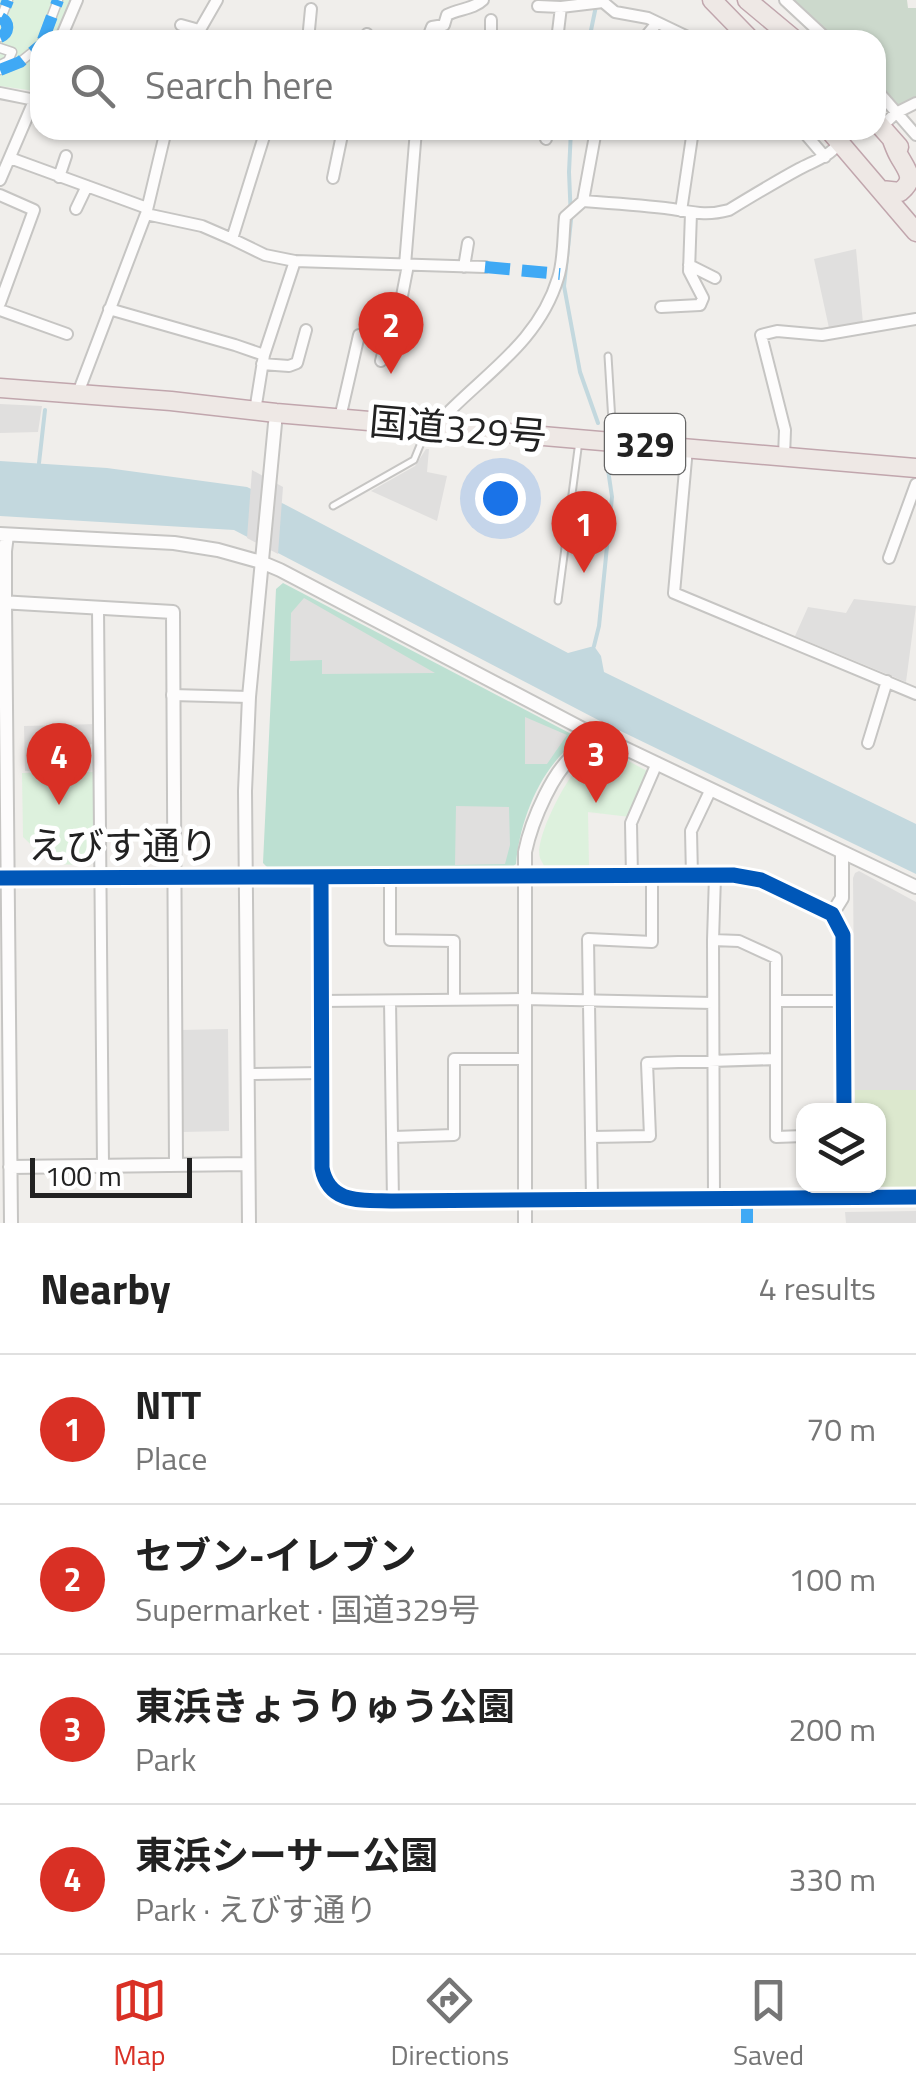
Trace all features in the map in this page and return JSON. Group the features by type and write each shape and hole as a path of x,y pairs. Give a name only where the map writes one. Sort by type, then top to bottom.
{"highway":[{"path":"712,0 740,30"},
{"path":"747,0 784,30"},
{"path":"886,132 916,167"},
{"path":"881,190 900,192 910,186 911,179 910,171 886,134"},
{"path":"833,140 916,232"},
{"name":"国道329号","path":"0,388 916,468"}],"street":[{"path":"0,37 8,28 1,18 8,0"},
{"path":"46,30 58,0"},
{"path":"64,30 77,0"},
{"path":"431,30 444,24 455,10 483,0"},
{"path":"784,0 817,30"},
{"path":"198,30 212,1"},
{"path":"538,6 603,2 614,12 648,18 672,30"},
{"path":"558,30 561,7"},
{"path":"309,30 311,9"},
{"path":"490,30 491,20"},
{"path":"651,30 657,23"},
{"path":"181,25 188,30"},
{"path":"0,48 12,52 0,68"},
{"path":"0,68 20,62 30,53"},
{"path":"0,94 30,94"},
{"path":"886,101 914,133"},
{"path":"886,125 896,113 915,103"},
{"path":"914,133 910,118 915,103"},
{"path":"0,180 30,112"},
{"path":"78,393 147,211 164,140"},
{"path":"232,239 263,140"},
{"path":"333,178 341,140"},
{"path":"381,361 401,301 415,140"},
{"path":"435,426 524,342 539,319 560,276 565,217 583,200 594,140"},
{"path":"661,307 700,306 703,298 689,265 686,212 692,140"},
{"path":"583,200 700,215 729,210 804,166 831,140"},
{"path":"60,177 66,156"},
{"path":"10,158 147,211 202,226 265,254 296,261 485,267"},
{"path":"76,209 87,186"},
{"path":"0,195 34,210 0,306 68,334"},
{"path":"464,267 468,243"},
{"path":"256,411 263,360 296,261"},
{"path":"689,265 715,278"},
{"path":"109,309 235,345 263,360 288,366 297,363 306,330"},
{"path":"784,457 785,430 761,335 777,331 836,333 916,319"},
{"path":"340,418 360,335"},
{"path":"249,1223 248,698 276,414"},
{"path":"687,448 674,593 916,694"},
{"path":"889,558 916,484"},
{"path":"12,1223 5,1167 4,535 174,543 261,562 583,729 595,745"},
{"path":"2,602 172,612 176,1165"},
{"path":"98,608 103,1166"},
{"path":"868,743 887,681"},
{"path":"172,695 248,698"},
{"path":"525,1223 524,876 529,833 544,799 571,757 595,745 620,746 916,888"},
{"path":"632,877 631,823 656,763"},
{"path":"692,876 692,831 711,789"},
{"path":"842,852 842,898 832,914 843,935 844,1103"},
{"name":"えびす通り","path":"4,878 733,875 761,880 832,914"},
{"path":"390,876 390,940 454,940 454,1000"},
{"path":"714,1198 715,876"},
{"path":"592,1199 588,938 652,942 652,877"},
{"path":"321,878 322,1168 327,1183 342,1197 714,1198 807,1193"},
{"path":"713,940 739,941 776,958 776,1137 796,1136"},
{"path":"321,1001 524,999 713,1003"},
{"path":"390,1001 393,1200"},
{"path":"776,1001 843,1001"},
{"path":"393,1138 454,1135 454,1060 524,1059"},
{"path":"592,1136 650,1136 647,1062 776,1059"},
{"path":"248,1074 322,1074"},
{"path":"5,1167 248,1164"},
{"path":"868,1193 916,1197"}],"lane":[{"path":"608,356 613,441"},
{"path":"333,506 414,460 423,438 435,426"},
{"path":"558,601 580,438"}],"green space":[{"path":"0,0 72,0 60,30 30,30 30,90 0,86"},
{"path":"793,0 907,0 908,8 916,8 916,97 896,106 886,94 886,30 825,30"},
{"path":"283,583 577,737 534,796 516,864 511,868 268,868 263,863 276,589"},
{"path":"608,755 621,757 647,771 649,776 630,817 588,812 589,866 544,866 540,858 542,837 561,792 584,762"},
{"path":"94,772 96,857 87,865 51,864 23,837 22,773"},
{"path":"855,1090 916,1090 916,1188 886,1189 886,1103 855,1103"}],"shaded area":[{"path":"856,249 863,323 829,328 814,259"},
{"path":"0,404 42,406 38,432 0,433"},
{"path":"426,449 427,472 447,476 437,521 371,491 415,466"},
{"path":"0,461 107,468 247,487 568,653 594,646 604,672 916,824 916,874 602,722 234,530 0,516"},
{"path":"304,598 435,673 322,674 322,660 290,661 291,613"},
{"path":"854,599 916,606 906,682 795,636 808,607 846,613"},
{"path":"525,717 567,735 547,764 525,764"},
{"path":"97,724 98,744 65,745 66,770 25,771 24,726"},
{"path":"456,806 509,807 510,845 505,864 455,865"},
{"path":"859,871 916,902 916,1090 855,1090 853,878"},
{"path":"228,1029 229,1131 182,1132 181,1030"},
{"path":"916,1211 916,1223 846,1223 845,1212"}],"pier":[{"path":"252,470 283,487 278,554 247,538"}],"waterway":[{"path":"591,30 596,6"},
{"path":"571,140 571,220 564,286 580,372 598,423"},
{"path":"39,463 45,410"},
{"path":"594,646 612,497 606,456"}],"marked path":[{"path":"0,37 7,28 1,18 8,0"},
{"path":"47,30 58,0"},
{"path":"0,70 30,54"},
{"path":"485,267 560,274"},
{"path":"747,1206 747,1223"}],"cycle path":[{"path":"0,878 733,875 761,880 832,914 843,935 844,1103"},
{"path":"321,878 322,1168 332,1189 340,1194 359,1200 393,1201 916,1197"}],"place":[{"name":"セブン-イレブン","path":"391,374"},
{"name":"NTT","path":"584,573"},
{"name":"東浜きょうりゅう公園","path":"596,803"},
{"name":"東浜シーサー公園","path":"59,805"}]}
